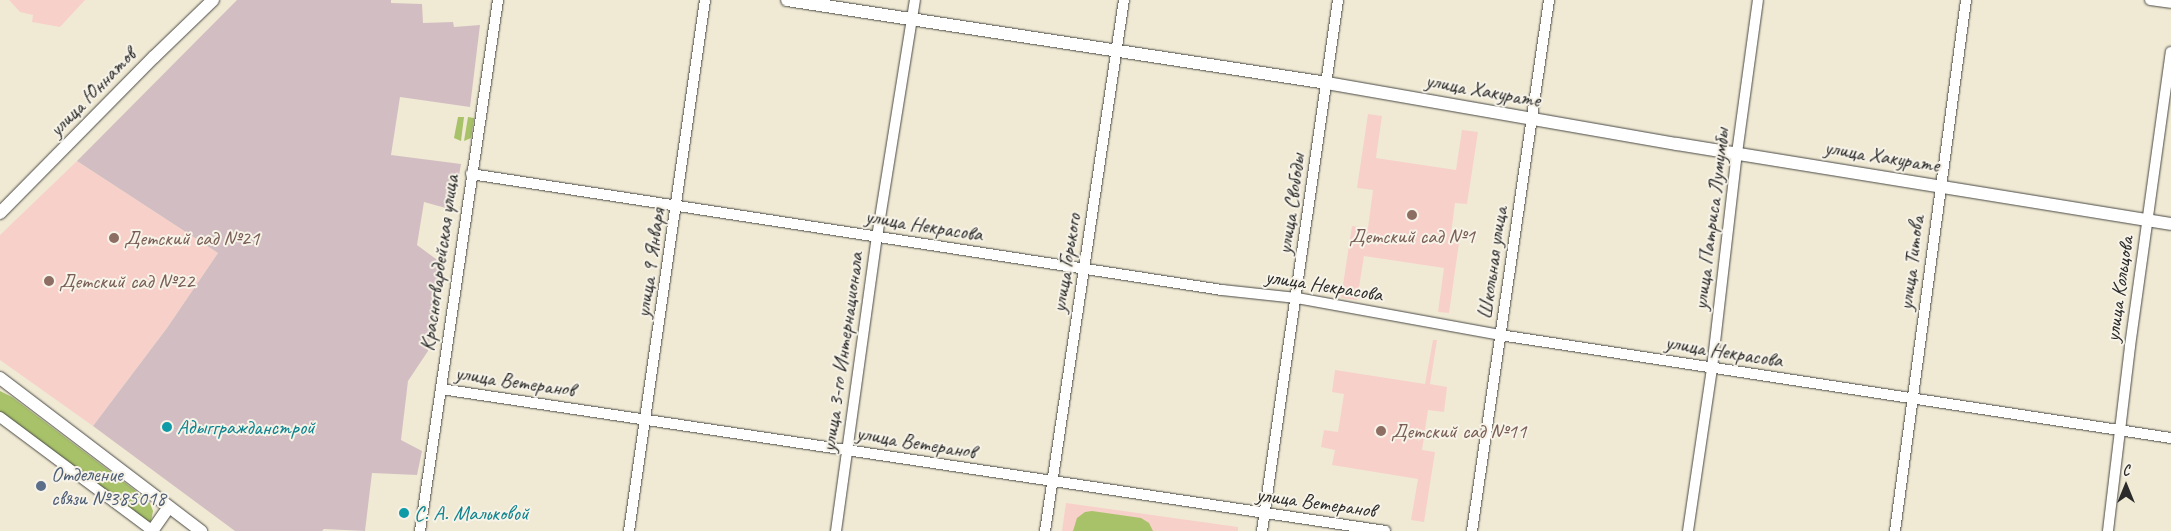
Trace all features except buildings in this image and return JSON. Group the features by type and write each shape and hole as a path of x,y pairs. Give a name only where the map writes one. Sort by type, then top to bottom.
{"main road":[{"name":"улица Юннатов","path":"0,213 213,0"},
{"name":"улица Хакурате","path":"788,0 1327,83 1532,119 2171,224"},
{"path":"0,378 201,531"},
{"path":"152,531 171,509"},
{"path":"160,531 171,509"}],"street":[{"name":"Красногвардейская улица","path":"420,531 498,0"},
{"name":"улица 9 Января","path":"629,531 706,0"},
{"name":"улица 3-го Интернационала","path":"836,531 877,237 915,0"},
{"name":"улица Горького","path":"1045,531 1118,51 1124,0"},
{"name":"улица Свободы","path":"1262,531 1338,0"},
{"name":"Школьная улица","path":"1472,531 1549,0"},
{"name":"улица Патриса Лумумбы","path":"1688,531 1712,368 1737,153 1758,0"},
{"name":"улица Титова","path":"1895,531 1966,0"},
{"path":"2150,0 2171,3"},
{"name":"улица Кольцова","path":"2108,531 2171,52"},
{"name":"улица Некрасова","path":"471,174 1222,290 1296,298 1500,335 2171,438"},
{"name":"улица Ветеранов","path":"441,389 1385,531"},
{"path":"0,417 152,531"}],"shaded area":[{"path":"9,0 85,0 60,27 32,22 33,15 20,12"},
{"path":"237,0 391,0 391,3 422,4 423,23 453,22 454,27 480,25 470,107 400,97 391,155 461,164 453,210 424,202 417,245 440,262 428,351 408,381 401,440 422,451 417,475 372,473 365,531 324,529 322,531 235,531 93,426 167,328 218,253 77,161"},
{"name":"Детский сад №1","path":"1368,114 1382,116 1376,158 1456,170 1462,130 1478,132 1467,204 1455,203 1450,242 1459,243 1449,313 1438,312 1444,268 1364,256 1357,300 1341,298 1352,226 1368,228 1373,190 1357,188"},
{"path":"77,161 218,253 167,328 93,426 0,360 0,235"},
{"name":"Детский сад №11","path":"1433,340 1437,340 1430,384 1447,387 1444,412 1428,410 1422,450 1435,452 1424,522 1411,520 1418,479 1332,465 1335,450 1321,447 1324,430 1338,432 1344,394 1332,392 1335,370 1425,384"},
{"path":"1066,503 1238,527 1238,531 1062,531"}],"green space":[{"path":"458,117 464,117 461,141 454,138"},
{"path":"468,117 474,118 471,138 464,141"},
{"path":"0,391 12,397 149,501 153,511 151,521 148,522 0,412"},
{"path":"1092,511 1141,518 1149,523 1153,531 1073,531 1077,518 1085,512"}],"place":[{"name":"Детский сад №1","path":"1412,215"},
{"name":"Детский сад №21","path":"114,238"},
{"name":"Детский сад №22","path":"49,281"},
{"name":"Адыггражданстрой","path":"167,427"},
{"name":"Детский сад №11","path":"1381,431"},
{"name":"Отделение связи №385018","path":"41,486"},
{"name":"С. А. Мальковой","path":"404,513"}]}
